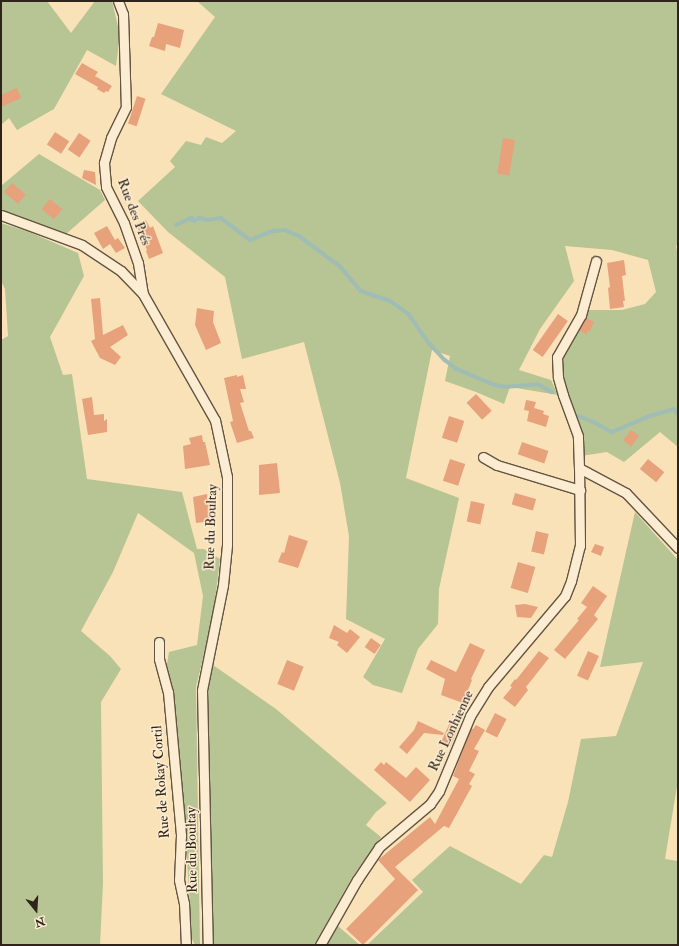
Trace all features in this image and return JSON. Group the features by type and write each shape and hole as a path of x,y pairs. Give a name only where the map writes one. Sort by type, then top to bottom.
{"street":[{"name":"Rue des Prés","path":"118,1 123,14 126,107 111,138 104,163 106,187 127,230 138,263 143,294"},
{"name":"Rue du Boultay","path":"1,215 82,244 122,271 143,294 214,420 227,476 227,545 223,585 202,690 208,945"},
{"name":"Rue Lonhienne","path":"320,945 357,880 379,848 430,804 439,791 470,716 488,686 565,596 571,581 580,546 580,490 578,436 558,377 557,357 581,315 596,261"},
{"path":"483,456 497,465 580,490"},
{"path":"579,468 626,493 678,548"},
{"name":"Rue de Rokay Cortil","path":"159,642 159,659 168,692 181,835 179,880 184,903 186,945"}],"green space":[{"path":"1,1 47,1 71,33 95,1 112,1 120,35 116,66 87,50 54,109 17,130 9,118 1,125"},
{"path":"197,1 678,1 678,244 676,246 678,256 678,447 660,432 624,462 607,452 581,456 566,394 562,359 584,316 588,310 622,310 645,304 656,292 648,260 612,250 565,246 574,281 540,329 519,370 551,380 558,395 510,387 504,404 445,381 450,356 432,350 406,478 459,498 439,589 438,624 418,649 402,693 373,685 363,677 385,639 346,619 349,536 340,483 304,342 242,359 225,277 168,232 138,201 175,167 170,161 186,141 201,145 206,137 222,143 236,131 161,94 215,17"},
{"path":"39,154 100,190 105,200 66,234 1,213 1,186"},
{"path":"1,223 27,231 78,253 84,276 50,337 63,375 72,374 87,479 182,492 197,549 204,549 220,559 213,617 196,687 200,945 195,945 192,939 185,829 174,714 170,681 166,670 169,652 197,645 203,596 194,553 138,513 113,572 81,631 110,656 121,669 101,702 103,883 100,945 1,945 1,340 8,336 5,289 1,281"},
{"path":"635,512 678,560 678,780 665,859 678,861 678,945 367,945 423,892 412,880 450,846 521,884 544,855 552,857 568,802 581,739 616,736 643,662 600,667"},
{"path":"213,665 276,709 387,803 376,812 366,825 381,837 353,876 314,945 213,945 206,680"},
{"path":"338,926 360,945 325,945"}],"building":[{"path":"158,23 184,30 180,48 166,44 165,51 149,46 152,37 154,37"},
{"path":"82,63 98,72 95,76 112,86 108,92 106,91 104,93 97,89 98,87 75,74"},
{"path":"17,88 21,98 1,107 1,95"},
{"path":"137,96 146,99 137,126 128,124"},
{"path":"55,132 69,141 61,154 47,145"},
{"path":"79,133 91,141 79,157 68,150"},
{"path":"503,138 515,140 509,175 497,174"},
{"path":"84,170 95,172 96,185 82,178"},
{"path":"12,183 26,195 18,204 4,192"},
{"path":"50,199 62,209 54,219 42,209"},
{"path":"146,220 150,228 153,226 163,253 149,259 147,250 136,224"},
{"path":"107,226 115,240 118,238 125,248 116,253 110,244 103,249 94,233"},
{"path":"624,260 626,275 622,276 625,301 623,301 624,307 610,309 608,288 610,287 607,263"},
{"path":"100,298 103,335 123,325 128,335 110,347 121,357 115,365 100,358 91,341 95,339 91,299"},
{"path":"197,308 214,311 213,322 221,343 206,350 195,325"},
{"path":"558,314 568,321 543,357 533,350"},
{"path":"586,318 594,322 590,331 586,334 579,330"},
{"path":"237,375 237,377 243,375 246,389 240,389 244,402 240,403 249,431 251,431 254,438 237,443 230,422 233,421 224,378"},
{"path":"476,394 492,411 482,420 466,403"},
{"path":"92,397 94,415 104,414 104,421 107,419 107,432 88,435 82,399"},
{"path":"526,400 536,402 534,408 544,411 543,414 549,416 546,427 527,421 529,411 524,410"},
{"path":"449,416 464,421 457,443 442,438"},
{"path":"631,430 639,436 631,446 623,440"},
{"path":"202,435 210,465 185,469 183,446 191,444 189,438"},
{"path":"522,442 548,451 544,463 518,454"},
{"path":"450,459 465,464 458,486 443,481"},
{"path":"648,459 664,472 656,482 640,469"},
{"path":"277,463 280,493 259,495 259,465"},
{"path":"515,493 536,499 533,511 512,505"},
{"path":"207,494 212,521 196,523 193,497"},
{"path":"471,501 485,504 480,524 467,522"},
{"path":"536,531 549,534 544,554 531,551"},
{"path":"289,535 308,541 298,568 278,562 282,552 284,553"},
{"path":"595,544 604,547 601,556 591,552"},
{"path":"518,562 535,567 528,593 511,588"},
{"path":"593,586 607,596 594,615 598,619 565,659 554,650 579,620 577,619 587,607 581,603"},
{"path":"525,604 538,607 531,618 517,617 515,605"},
{"path":"334,625 347,633 350,629 360,637 347,653 337,645 339,642 329,638"},
{"path":"371,638 381,645 375,654 365,647"},
{"path":"470,643 485,650 471,679 472,680 463,703 441,695 445,679 426,669 431,660 456,672"},
{"path":"539,651 549,658 526,687 528,690 515,707 503,698 512,687 510,686 515,679 516,680"},
{"path":"588,651 599,656 588,681 577,676"},
{"path":"287,660 304,667 294,691 277,684"},
{"path":"495,713 507,719 497,738 485,732"},
{"path":"451,720 460,724 450,747 441,743"},
{"path":"418,721 444,733 443,735 424,733 407,754 399,747 414,730"},
{"path":"476,725 485,730 474,749 479,751 469,771 475,774 469,784 472,786 449,828 444,826 395,867 418,890 363,945 346,929 395,879 378,860 430,817 435,824 459,779 453,776 471,728 473,729"},
{"path":"381,762 384,765 386,762 406,778 416,767 430,780 410,802 374,770"}],"waterway":[{"path":"176,225 191,218 194,221 200,218 207,220 221,218 250,240 274,231 285,230 299,236 340,266 361,291 390,301 408,313 429,343 445,360 457,369 495,385 506,387 538,384 552,392"},
{"path":"578,416 594,422 612,432 650,416 674,409 678,414"}]}
